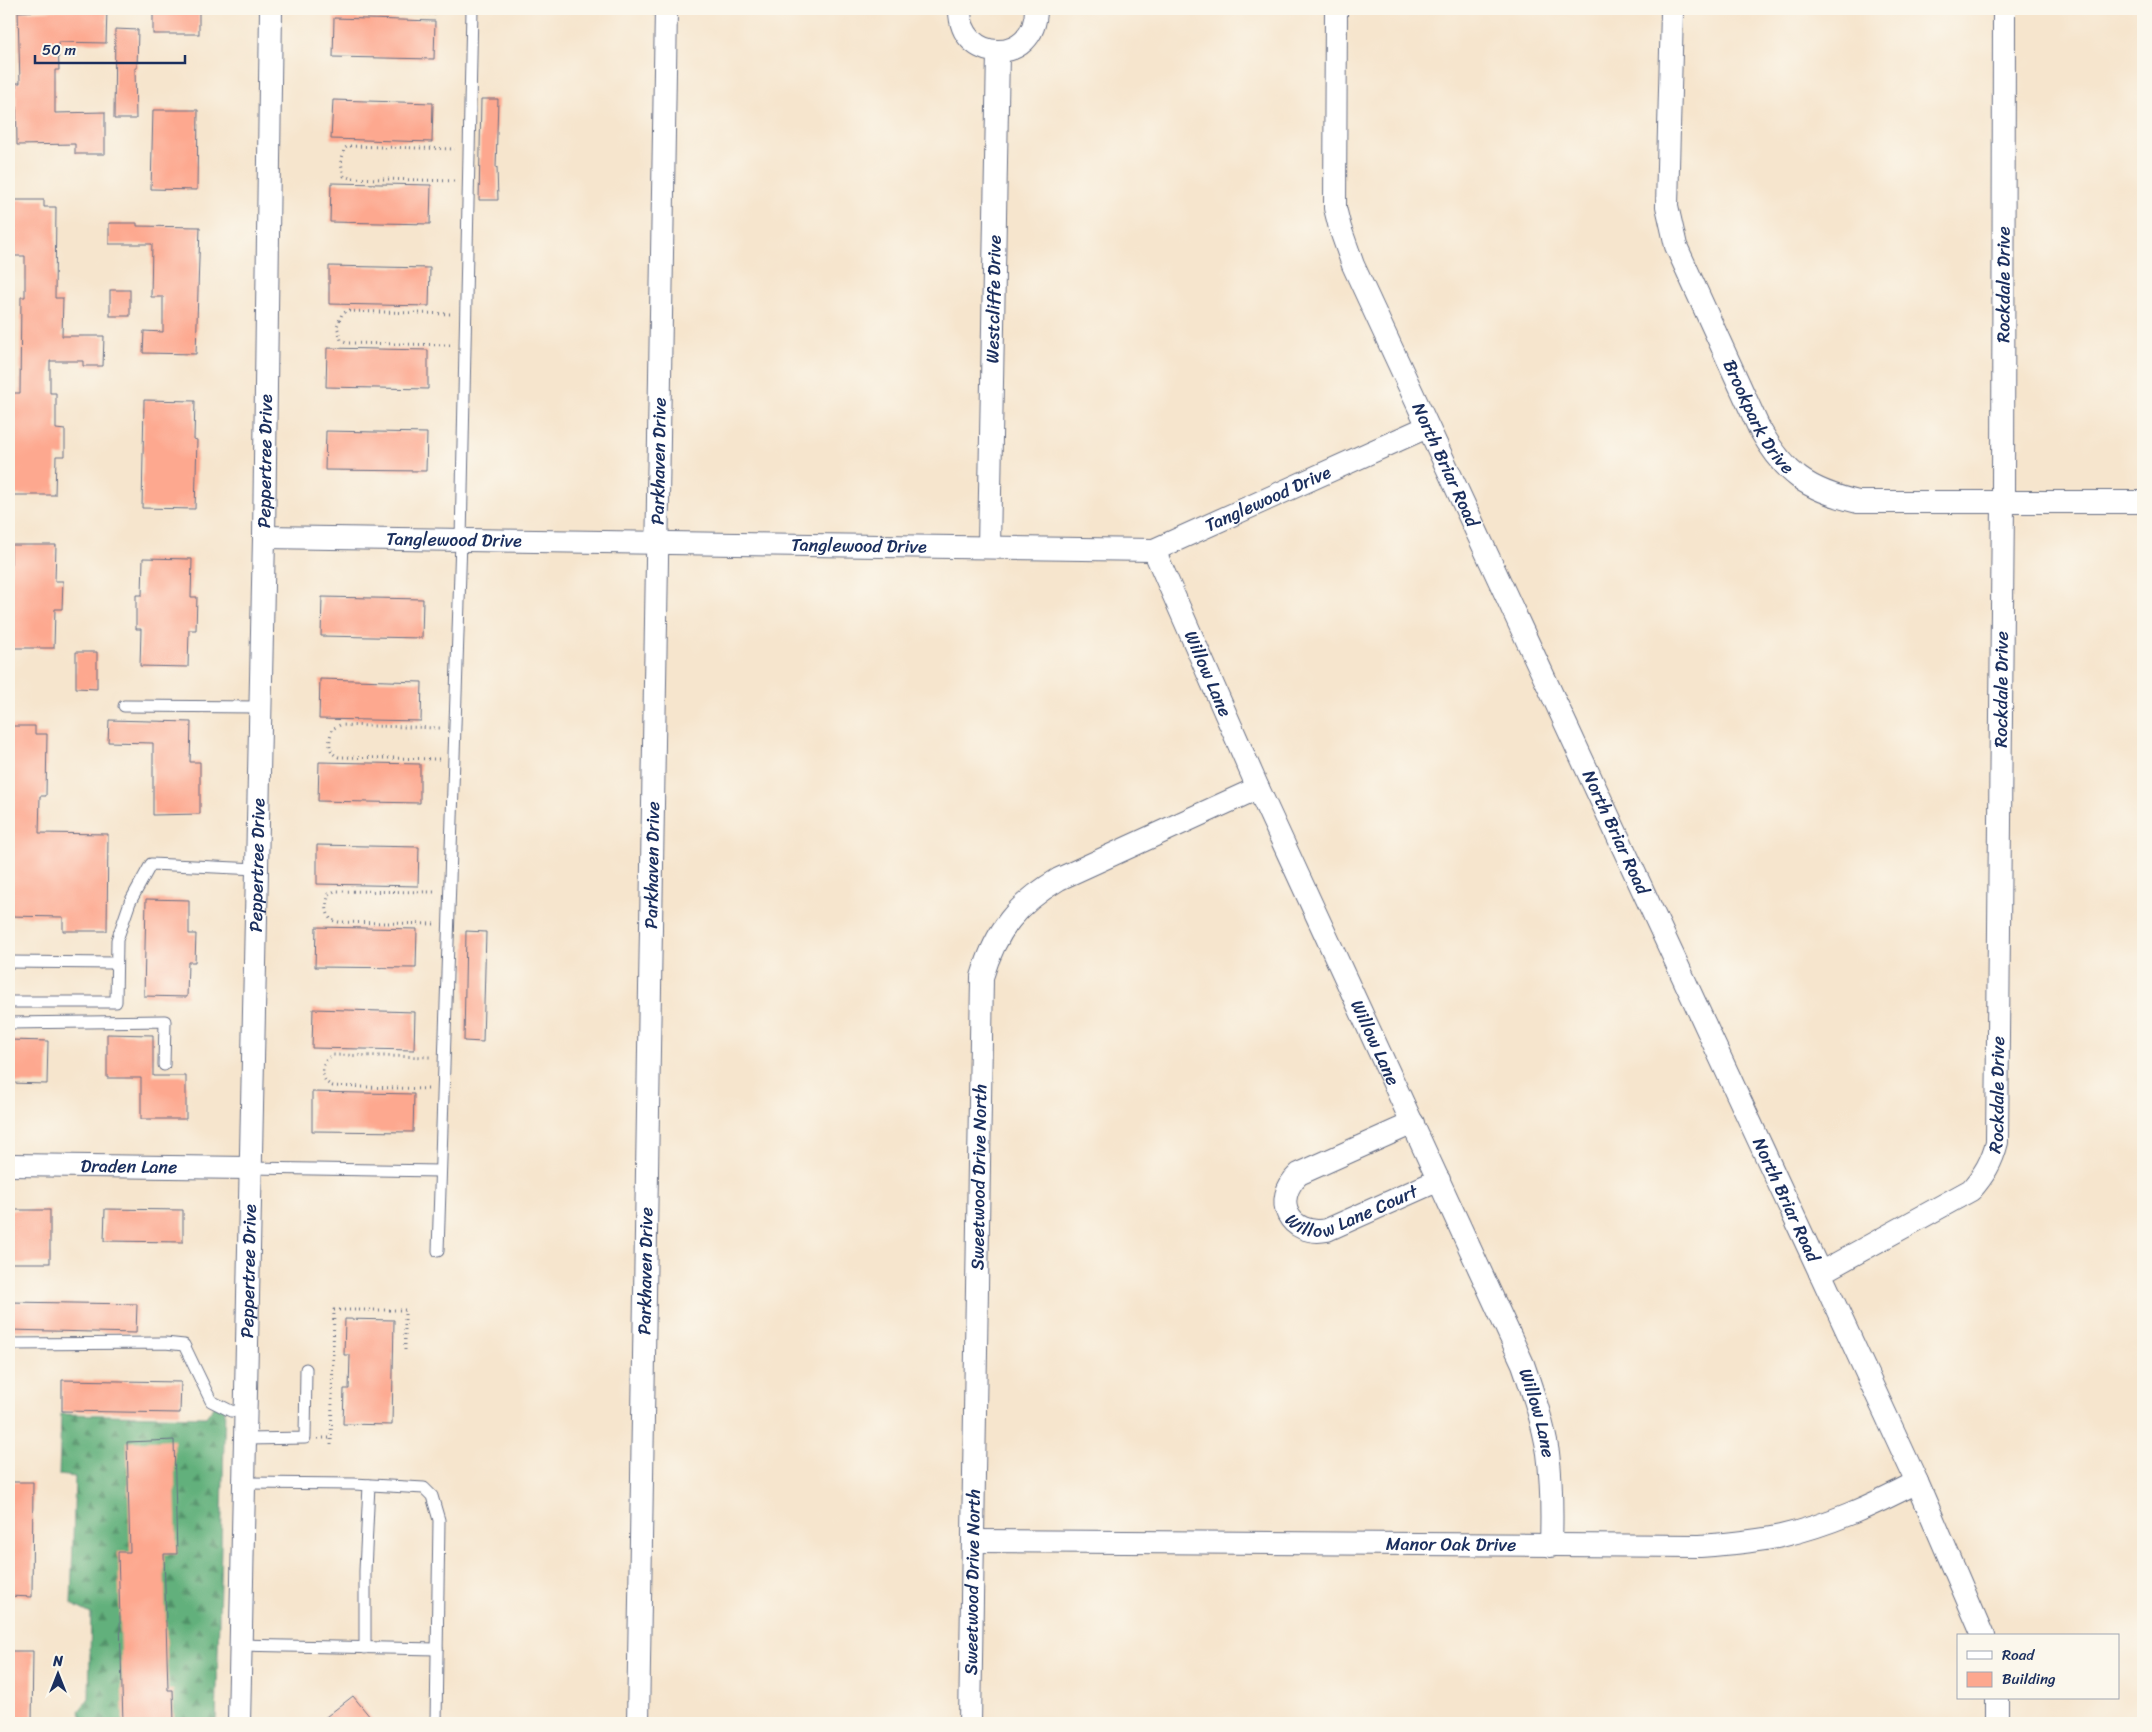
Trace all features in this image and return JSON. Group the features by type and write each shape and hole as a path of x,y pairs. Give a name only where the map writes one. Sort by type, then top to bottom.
{"street":[{"name":"Peppertree Drive","path":"239,1723 264,537 271,9"},
{"name":"Parkhaven Drive","path":"638,1723 666,9"},
{"path":"960,9 961,23 966,35 975,44 987,50 998,52 1012,49 1023,42 1031,33 1036,20 1036,9"},
{"name":"North Briar Road","path":"1336,9 1335,208 1353,265 1917,1482 1982,1634"},
{"name":"Rockdale Drive","path":"1820,1273 1971,1190 1984,1175 1992,1159 1997,1142 2003,502 2004,9"},
{"name":"Brookpark Drive","path":"1671,10 1668,218 1676,246 1759,428 1772,452 1787,469 1809,485 1832,496 1858,502 2143,502"},
{"name":"Westcliffe Drive","path":"989,547 998,52"},
{"name":"Tanglewood Drive","path":"264,537 1154,550 1427,426"},
{"name":"Willow Lane","path":"1154,550 1258,788 1523,1364 1540,1414 1548,1453 1552,1493 1551,1546"},
{"name":"Sweetwood Drive North","path":"970,1723 982,977 989,954 1000,932 1016,912 1038,892 1059,879 1258,788"},
{"name":"Willow Lane Court","path":"1413,1123 1299,1174 1287,1190 1286,1210 1291,1219 1298,1226 1306,1230 1316,1232 1327,1230 1439,1180"},
{"name":"Draden Lane","path":"9,1165 250,1168"},
{"name":"Manor Oak Drive","path":"973,1541 1700,1546 1781,1536 1828,1523 1874,1505 1917,1482"},
{"path":"1997,1700 1997,1723"}],"lane":[{"path":"438,1251 461,540 472,9"},
{"path":"124,706 260,707"},
{"path":"9,1002 116,1002 115,963 117,940 130,902 151,864 257,869"},
{"path":"9,962 115,963"},
{"path":"9,1023 165,1021 164,1066"},
{"path":"250,1168 440,1171"},
{"path":"9,1344 184,1344 210,1401 231,1411 246,1412"},
{"path":"245,1439 305,1438 306,1369"},
{"path":"244,1483 424,1488 432,1496 439,1520 436,1723"},
{"path":"365,1648 365,1571 369,1485"},
{"path":"241,1645 437,1649"}],"path":[{"path":"345,9 350,12 439,14"},
{"path":"468,150 348,146 344,149 341,163 344,176 350,178 468,181"},
{"path":"465,315 347,311 342,314 337,326 341,340 349,343 465,345"},
{"path":"454,728 340,725 332,729 330,735 330,750 339,757 454,759"},
{"path":"448,924 339,922 331,920 327,915 326,905 329,894 336,890 449,892"},
{"path":"443,1089 333,1086 327,1084 324,1079 324,1063 327,1057 333,1055 444,1058"},
{"path":"331,1445 334,1310 405,1310 405,1351"}],"green space":[{"path":"216,1403 225,1408 216,1723 85,1723 79,1711 89,1698 91,1614 71,1604 75,1477 59,1475 61,1414 206,1417"}],"building":[{"path":"107,9 106,43 58,42 59,70 55,70 55,113 105,112 105,154 75,154 75,144 17,145 16,83 20,83 18,12"},
{"path":"153,9 199,9 199,34 153,34"},
{"path":"334,18 435,21 434,59 333,57"},
{"path":"115,29 138,30 137,68 135,68 136,119 114,119"},
{"path":"481,99 498,99 496,168 498,200 479,200"},
{"path":"333,100 433,103 432,142 331,139"},
{"path":"153,110 198,110 197,190 151,189"},
{"path":"331,183 431,185 430,224 330,222"},
{"path":"11,200 44,200 44,207 56,207 55,298 63,298 62,336 104,336 103,366 83,366 83,361 50,361 50,393 56,393 56,429 65,430 65,456 56,456 55,495 10,495 12,393 20,393 21,297 25,297 25,256 9,256"},
{"path":"109,223 137,223 137,226 200,227 196,354 143,353 144,331 163,332 163,297 151,297 152,244 109,244"},
{"path":"329,266 430,268 429,306 329,304"},
{"path":"110,290 130,290 130,316 110,316"},
{"path":"327,348 428,350 428,389 326,387"},
{"path":"144,400 195,401 194,439 197,440 195,509 142,508"},
{"path":"326,431 427,433 426,471 325,470"},
{"path":"11,545 56,545 55,581 63,581 62,609 55,609 54,648 10,648 9,580 11,580"},
{"path":"143,558 192,559 191,597 197,597 196,630 189,630 188,667 140,666 141,629 136,629 136,595 142,595"},
{"path":"322,597 423,599 422,638 321,636"},
{"path":"76,652 97,652 97,689 76,688"},
{"path":"320,679 422,682 421,721 319,719"},
{"path":"109,720 191,722 190,762 200,762 200,814 153,815 153,743 108,742"},
{"path":"9,726 35,726 35,734 47,734 46,796 40,796 39,833 108,834 107,931 63,931 63,917 9,916"},
{"path":"319,762 420,764 420,803 318,801"},
{"path":"317,845 419,847 418,886 317,884"},
{"path":"146,899 189,900 189,934 196,934 195,962 188,962 187,997 144,996"},
{"path":"316,927 417,929 416,968 315,967"},
{"path":"466,931 486,932 483,1042 464,1041"},
{"path":"313,1009 415,1012 414,1050 312,1048"},
{"path":"107,1034 153,1035 153,1076 186,1076 186,1119 141,1119 141,1078 107,1078"},
{"path":"9,1040 48,1041 47,1084 9,1083"},
{"path":"312,1092 414,1094 413,1132 312,1131"},
{"path":"105,1209 183,1210 183,1242 104,1241"},
{"path":"9,1210 50,1210 50,1263 9,1263"},
{"path":"9,1302 137,1304 136,1333 9,1330"},
{"path":"345,1319 394,1320 392,1425 343,1424 344,1389 349,1389 350,1355 344,1355"},
{"path":"62,1380 181,1382 180,1413 62,1411"},
{"path":"174,1440 177,1554 164,1554 168,1690 173,1690 174,1723 123,1723 118,1552 130,1552 127,1442"},
{"path":"9,1482 33,1482 32,1597 9,1596"},
{"path":"9,1651 33,1651 32,1723 9,1723"},
{"path":"353,1696 375,1723 318,1723"}]}
